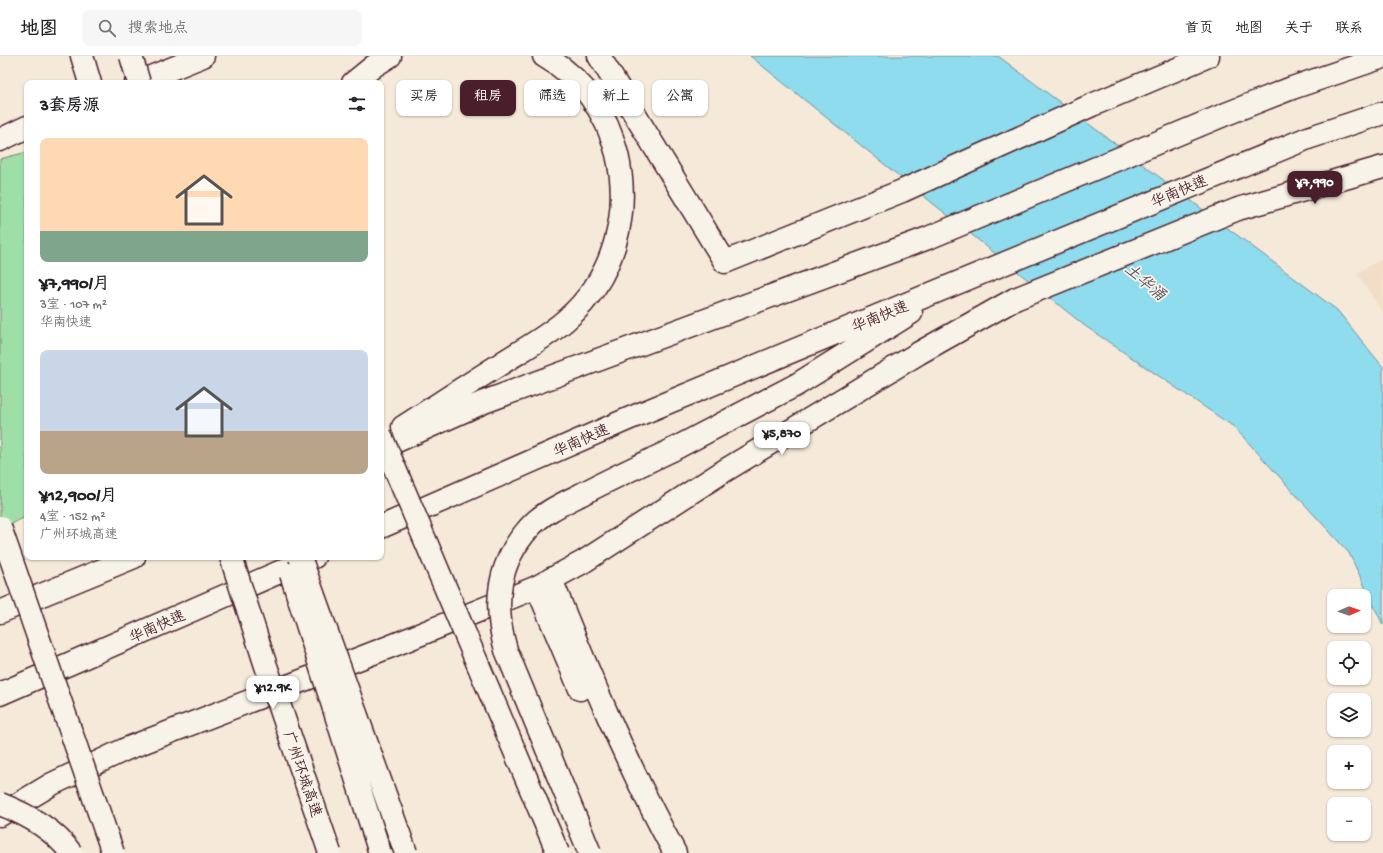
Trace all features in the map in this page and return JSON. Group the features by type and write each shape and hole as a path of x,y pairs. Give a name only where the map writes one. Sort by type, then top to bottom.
{"main road":[{"path":"82,56 89,80"},
{"path":"131,56 137,80"},
{"path":"145,80 203,56"},
{"path":"357,80 374,66 390,56"},
{"path":"384,439 541,339 567,319 589,296 608,263 618,236 622,205 621,170 612,136 595,102 586,90 560,66 544,56"},
{"path":"599,56 725,262 902,192 1092,105 1208,56"},
{"path":"384,447 484,402 928,238 1292,88 1383,58"},
{"name":"华南快速","path":"384,527 628,419 1308,138 1383,113"},
{"path":"0,140 24,128"},
{"path":"0,815 52,784 126,749 394,645 544,583 583,562 724,471 919,353 1015,299 1238,209 1383,167"},
{"path":"590,853 506,650 500,630 498,612 502,579 507,562 518,543 530,528 546,514 599,485 672,450 796,384 879,335 954,285"},
{"path":"384,443 558,853"},
{"path":"0,527 113,853"},
{"path":"3,610 127,560"},
{"name":"广州环城高速","path":"232,560 265,663 330,853"},
{"path":"286,560 380,853"},
{"path":"301,560 406,853"},
{"name":"华南快速","path":"0,694 307,560"},
{"path":"544,583 609,754 634,809 658,853"},
{"path":"544,583 648,804 675,853"},
{"path":"265,663 314,853"},
{"path":"0,804 26,814 49,831 71,853"}],"shaded area":[{"path":"1383,258 1383,313 1357,273"}],"green space":[{"path":"24,153 24,518 0,530 0,159"}],"water":[{"name":"土华涌","path":"750,56 998,56 1337,310 1383,367 1383,625 1371,600 1371,589 1366,589 1349,553 1234,427 1085,326"}]}
